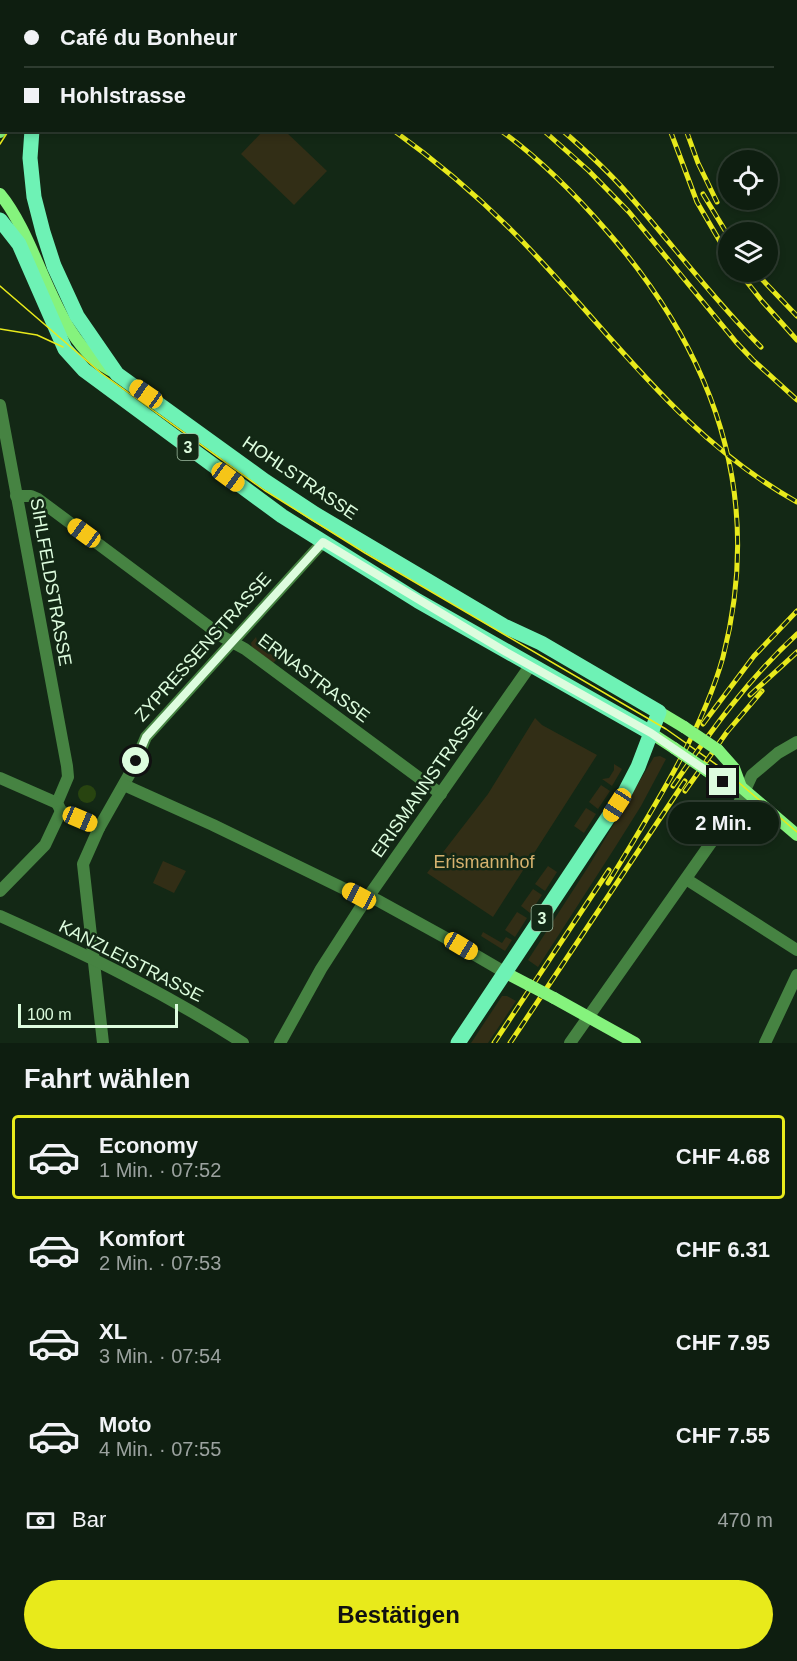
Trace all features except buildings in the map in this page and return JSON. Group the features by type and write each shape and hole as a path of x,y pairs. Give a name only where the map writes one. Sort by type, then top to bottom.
{"main road":[{"name":"3","path":"32,132 30,158 34,197 47,247 68,297 89,335 117,374"},
{"name":"HOHLSTRASSE","path":"0,220 19,244 65,349 77,364 273,510 412,598 651,733"},
{"name":"HOHLSTRASSE","path":"117,374 265,481 322,518 494,620 541,643 659,712"},
{"path":"322,518 323,542"},
{"name":"3","path":"458,1043 625,792 638,767 659,712"}],"street":[{"name":"HOHLSTRASSE","path":"0,194 12,209 27,237 71,330 90,358 117,374"},
{"name":"SIHLFELDSTRASSE","path":"0,405 3,443 16,496 67,766 68,777 59,807"},
{"name":"ERNASTRASSE","path":"16,496 31,496 38,499 441,794"},
{"name":"ZYPRESSENSTRASSE","path":"99,828 135,764 146,737 323,542"},
{"name":"ERISMANNSTRASSE","path":"280,1043 321,969 368,898 530,666"},
{"name":"HOHLSTRASSE","path":"659,712 718,750 734,768 743,789"},
{"name":"HOHLSTRASSE","path":"651,733 723,782 743,789 797,835"},
{"path":"570,1043 686,879 752,776 762,766 797,742"},
{"path":"0,778 99,828 84,864 103,1043"},
{"path":"124,785 332,881 359,896 377,900 635,1043"},
{"path":"0,891 45,845 59,807"},
{"path":"686,879 797,950"},
{"name":"KANZLEISTRASSE","path":"0,916 94,958 186,1008 243,1043"},
{"path":"765,1043 797,975"}],"green space":[{"path":"262,132 286,132 327,171 294,205 241,154"},
{"path":"256,637 258,644 277,659 273,663 252,647 251,643"},
{"name":"Erismannhof","path":"535,718 542,725 597,755 493,917 427,873 488,794"},
{"path":"660,756 666,759 641,806 538,967 528,960 590,864 654,757"},
{"path":"614,764 622,769 612,786 602,779 609,778 614,770"},
{"path":"601,785 610,791 598,809 589,802"},
{"path":"586,808 596,814 584,833 574,826"},
{"path":"163,861 186,871 174,893 153,883"},
{"path":"548,866 557,872 545,891 535,884"},
{"path":"533,889 542,895 530,913 521,906"},
{"path":"517,912 527,918 515,937 505,930"},
{"path":"483,932 502,943 506,937 512,940 505,951 481,936"},
{"path":"502,996 516,1001 488,1043 471,1043"}],"shaded area":[{"path":"83,785 91,785 96,790 94,801 83,803 78,798 78,790"}],"tram line":[{"path":"0,144 8,132"},
{"path":"0,286 101,373 264,490 365,553 666,729 724,770 797,832"},
{"path":"0,329 37,335 63,347"}],"railway":[{"path":"396,132 451,175 506,225 629,360 690,422 758,478 797,502"},
{"path":"503,132 569,190 606,230 644,277 676,326 702,376 721,428 733,483 738,539 734,597 723,657 714,686 673,773 608,883"},
{"path":"545,132 589,171 629,212 736,342 797,400"},
{"path":"564,132 620,185 761,347"},
{"path":"671,132 697,202 718,238"},
{"path":"687,132 698,163 717,202"},
{"path":"703,194 720,222"},
{"path":"747,282 797,340"},
{"path":"765,282 797,316"},
{"path":"703,724 754,656 797,611"},
{"path":"673,786 746,688 797,634"},
{"path":"750,695 797,652"},
{"path":"685,791 727,732 762,691"},
{"path":"510,1043 685,781"},
{"path":"494,1043 609,870"}],"route":[{"path":"136,761 146,737 323,542 418,601 651,733 723,782"}]}
